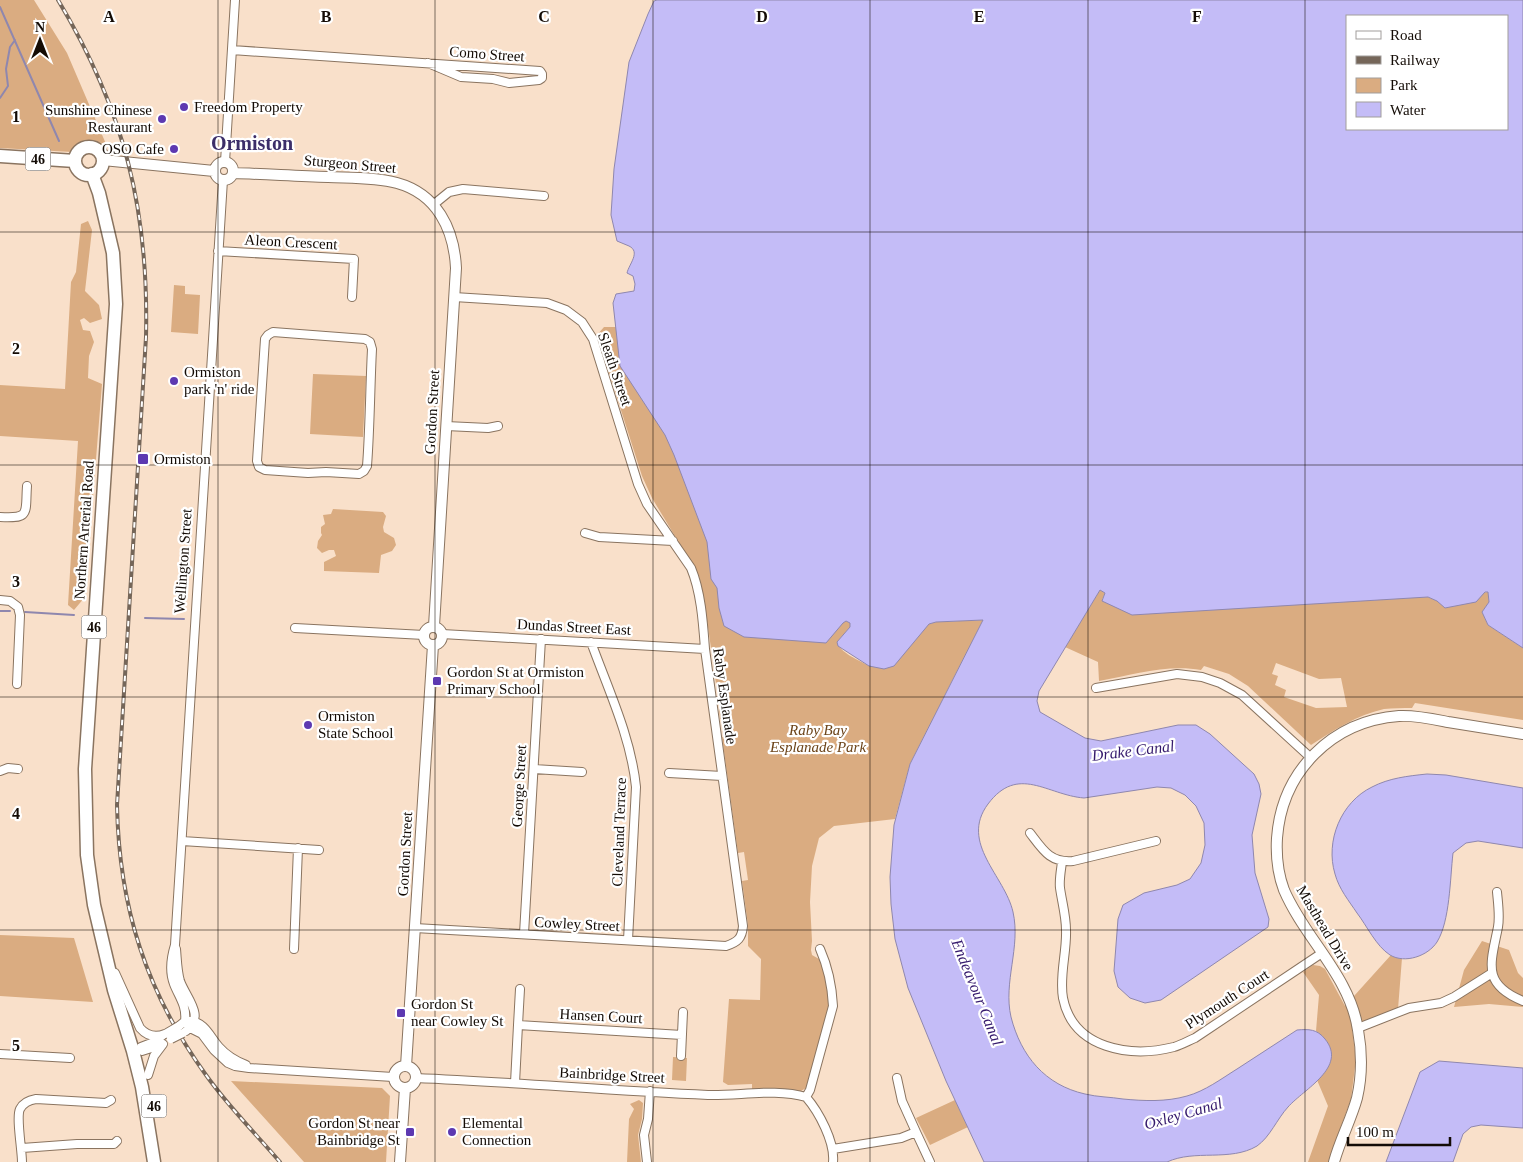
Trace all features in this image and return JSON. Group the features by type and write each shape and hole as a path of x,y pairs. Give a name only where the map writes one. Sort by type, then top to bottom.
{"main road":[{"path":"89,147 99,151 103,160 100,169 92,174 80,172 75,161 79,151 89,147"},
{"name":"46","path":"0,156 75,161"},
{"name":"Northern Arterial Road","path":"92,174 99,193 113,253 116,304 85,769 86,854 94,905 114,990 139,1050"},
{"name":"Northern Arterial Road","path":"105,948 148,1075 160,1162"},
{"name":"46","path":"139,1050 142,1087 154,1162"}],"street":[{"path":"225,162 235,0"},
{"name":"Como Street","path":"232,50 540,71 542,78 539,80 509,83 493,79 461,76 428,64"},
{"path":"103,160 214,171"},
{"path":"225,162 231,166 233,172 230,178 223,180 217,177 214,171 218,164 225,162"},
{"name":"Sturgeon Street","path":"233,172 383,180 418,192 432,205"},
{"name":"Wellington Street","path":"186,1026 195,1011 180,980 175,945 223,180"},
{"path":"432,205 449,192 463,189 544,196"},
{"name":"Gordon Street","path":"432,205 444,219 454,246 456,268 434,626"},
{"name":"Aleon Crescent","path":"218,251 354,260 352,297"},
{"name":"Sleath Street","path":"454,296 547,303 566,310 582,322 593,339 632,467"},
{"path":"273,332 320,335 365,339 370,342 372,349 371,407 367,466 364,472 359,474 308,473 265,470 259,467 257,461 261,392 265,339 268,335 273,332"},
{"path":"446,426 488,428 498,426"},
{"name":"Raby Esplanade","path":"632,467 647,504 691,568 695,577 743,926 742,935 737,942"},
{"path":"0,517 17,518 22,516 25,512 27,486"},
{"path":"585,532 599,537 673,541"},
{"path":"0,600 15,603 20,615 17,684"},
{"path":"434,626 439,628 442,634 440,642 433,645 427,643 424,635 426,630 434,626"},
{"path":"295,628 424,635"},
{"name":"Dundas Street East","path":"442,634 705,649"},
{"name":"George Street","path":"524,934 541,639"},
{"name":"Cleveland Terrace","path":"591,642 629,747 634,766 636,787 628,940"},
{"name":"Gordon Street","path":"406,1066 433,645"},
{"path":"1096,688 1177,674 1202,677 1220,683 1242,695 1310,758"},
{"name":"Masthead Drive","path":"1334,1162 1357,1098 1360,1083 1361,1064 1358,1028 1346,990 1291,904 1283,888 1278,865 1278,826 1284,802 1293,781 1310,758 1328,742 1343,732 1382,718 1402,716 1425,718 1523,734"},
{"path":"0,771 8,768 18,769"},
{"path":"534,769 582,772"},
{"path":"669,773 722,776"},
{"path":"1030,833 1050,856 1062,862 1074,861 1156,841"},
{"path":"182,840 319,850"},
{"path":"294,949 298,848"},
{"name":"Plymouth Court","path":"1062,862 1060,887 1066,924 1066,944 1062,995 1072,1024 1089,1039 1109,1048 1154,1051 1176,1047 1195,1038 1322,953"},
{"path":"1498,892 1498,925 1492,954 1492,973 1504,990 1523,1000"},
{"name":"Cowley Street","path":"416,928 726,946 737,942"},
{"path":"820,949 827,964 833,1006 810,1090 806,1097 812,1104 831,1142 833,1162"},
{"path":"115,973 140,1028 152,1036 168,1036"},
{"path":"1358,1028 1409,1008 1441,1003 1492,973"},
{"path":"515,1083 520,988"},
{"path":"681,1056 683,1012"},
{"name":"Hansen Court","path":"518,1025 682,1035"},
{"path":"139,1050 186,1026 206,1029 218,1046 230,1057 257,1069 393,1077"},
{"path":"148,1075 154,1056 168,1036"},
{"path":"139,1050 163,1044"},
{"path":"0,1054 70,1058"},
{"path":"406,1066 413,1068 416,1078 411,1086 405,1088 397,1085 393,1077 396,1069 406,1066"},
{"name":"Bainbridge Street","path":"416,1078 709,1095 777,1094 806,1097"},
{"path":"897,1078 902,1101 930,1162"},
{"path":"400,1162 405,1088"},
{"path":"647,1162 644,1135 648,1119 650,1091"},
{"path":"22,1162 18,1116 19,1110 28,1101 36,1099 106,1103 111,1100"},
{"path":"833,1149 900,1138 916,1132"},
{"path":"22,1148 77,1144 114,1144 117,1141"}],"green space":[{"path":"0,0 34,0 67,53 106,144 88,142 80,145 72,152 0,148"},
{"path":"88,221 92,230 85,291 99,305 102,319 90,323 84,318 80,320 83,330 90,331 94,342 89,356 88,378 102,384 85,597 74,610 68,605 78,441 0,436 0,385 65,389 71,282 76,272 81,224"},
{"path":"174,285 185,286 185,294 200,295 198,334 171,332"},
{"name":"Raby Bay Esplanade Park","path":"614,311 846,621 851,623 850,627 837,642 842,650 869,666 929,624 983,620 910,764 895,819 834,826 819,838 812,866 810,902 811,950 812,955 819,959 823,966 829,1003 808,1085 801,1091 752,1090 752,1084 728,1085 723,1082 729,999 760,1000 761,959 748,946 748,925 742,881 748,880 744,852 738,853 722,737 729,738 727,720 720,719 719,709 725,711 723,693 717,691 699,576 652,498 642,476 597,335 604,327 616,327"},
{"path":"313,374 366,376 363,437 310,434"},
{"path":"333,509 383,512 386,516 383,527 384,532 394,538 396,545 392,551 381,555 379,573 324,571 324,562 336,556 334,550 322,553 317,548 318,541 322,535 321,527 325,524 323,515 331,514"},
{"path":"1100,590 1105,593 1102,600 1428,597 1437,601 1488,592 1489,602 1482,612 1488,625 1523,648 1523,720 1415,703 1412,708 1384,709 1364,715 1311,745 1248,686 1229,674 1204,666 1201,670 1163,669 1099,681 1098,662 1065,647","holes":["1276,663 1319,679 1341,678 1347,707 1316,708 1284,697 1286,690 1275,685 1278,676 1272,674"]},
{"path":"0,935 74,938 93,1002 0,996"},
{"path":"1482,941 1509,950 1518,973 1523,978 1523,1007 1489,1004 1454,1007 1464,970"},
{"path":"1391,955 1402,958 1398,1009 1352,1028 1356,1059 1351,1099 1328,1162 1308,1162 1328,1106 1317,1080 1328,1068 1331,1056 1327,1043 1316,1031 1319,995 1303,972 1313,965 1325,969 1345,1006"},
{"path":"673,1057 687,1058 686,1081 672,1080"},
{"path":"231,1081 382,1088 390,1096 386,1162 304,1162"},
{"path":"639,1100 643,1103 638,1135 641,1162 627,1162 629,1119 634,1109 630,1104"},
{"path":"955,1100 968,1127 930,1145 916,1118"}],"water":[{"path":"657,0 1523,0 1523,648 1488,625 1482,612 1489,602 1488,592 1485,592 1476,602 1445,608 1437,601 1428,597 1132,615 1102,601 1105,593 1100,590 1039,691 1037,701 1040,712 1085,738 1101,741 1178,725 1196,725 1210,734 1254,774 1261,794 1252,835 1255,873 1269,919 1268,927 1161,1000 1145,1003 1130,998 1118,987 1114,971 1118,919 1123,905 1144,893 1177,885 1190,879 1201,863 1205,845 1204,823 1196,806 1185,795 1171,788 1157,787 1084,798 1022,784 1010,786 999,792 988,804 980,818 981,846 1002,885 1013,912 1015,938 1009,1004 1015,1031 1028,1056 1037,1067 1058,1084 1071,1090 1094,1096 1139,1100 1171,1099 1194,1094 1207,1088 1297,1030 1312,1030 1319,1033 1325,1039 1331,1049 1331,1059 1328,1068 1313,1085 1288,1107 1266,1138 1257,1146 1247,1151 1224,1155 1189,1156 1167,1162 984,1162 946,1081 908,988 895,939 890,877 894,825 910,764 983,620 929,624 894,666 884,669 869,666 838,646 837,642 850,627 850,623 846,621 826,643 744,637 724,626 719,608 717,588 711,579 707,542 674,455 665,435 620,366 613,303 616,294 634,291 633,276 627,273 634,251 629,246 617,241 611,215 614,169 629,62 654,1"},
{"path":"1427,774 1446,775 1523,788 1523,848 1478,841 1466,843 1453,853 1445,923 1437,942 1422,955 1402,959 1390,955 1380,946 1345,895 1335,874 1332,849 1334,836 1344,812 1361,794 1385,781"},
{"path":"1439,1061 1523,1068 1523,1128 1481,1125 1471,1127 1463,1134 1453,1162 1386,1162 1420,1072"}],"waterway":[{"path":"0,7 59,141"},
{"path":"0,98 8,86 6,69 10,47 15,40"},
{"path":"0,611 10,611"},
{"path":"25,612 74,615"},
{"path":"145,618 184,619"}],"railway":[{"path":"58,0 81,41 116,121 137,203 143,246 146,290 146,337 117,805 123,879 140,947 152,980 167,1012 185,1044 214,1086 280,1162"}],"place":[{"name":"Freedom Property","path":"184,107"},
{"name":"Sunshine Chinese Restaurant","path":"162,119"},
{"name":"OSO Cafe","path":"174,149"},
{"name":"Ormiston park 'n' ride","path":"174,381"},
{"name":"Ormiston","path":"143,459"},
{"name":"Gordon St at Ormiston Primary School","path":"437,681"},
{"name":"Ormiston State School","path":"308,725"},
{"name":"Gordon St near Cowley St","path":"401,1013"},
{"name":"Gordon St near Bainbridge St","path":"410,1132"},
{"name":"Elemental Connection","path":"452,1132"}],"district":[{"name":"Ormiston","path":"252,143"}],"water label":[{"name":"Drake Canal","path":"1133,750"},
{"name":"Endeavour Canal","path":"978,992"},
{"name":"Oxley Canal","path":"1183,1113"}]}
